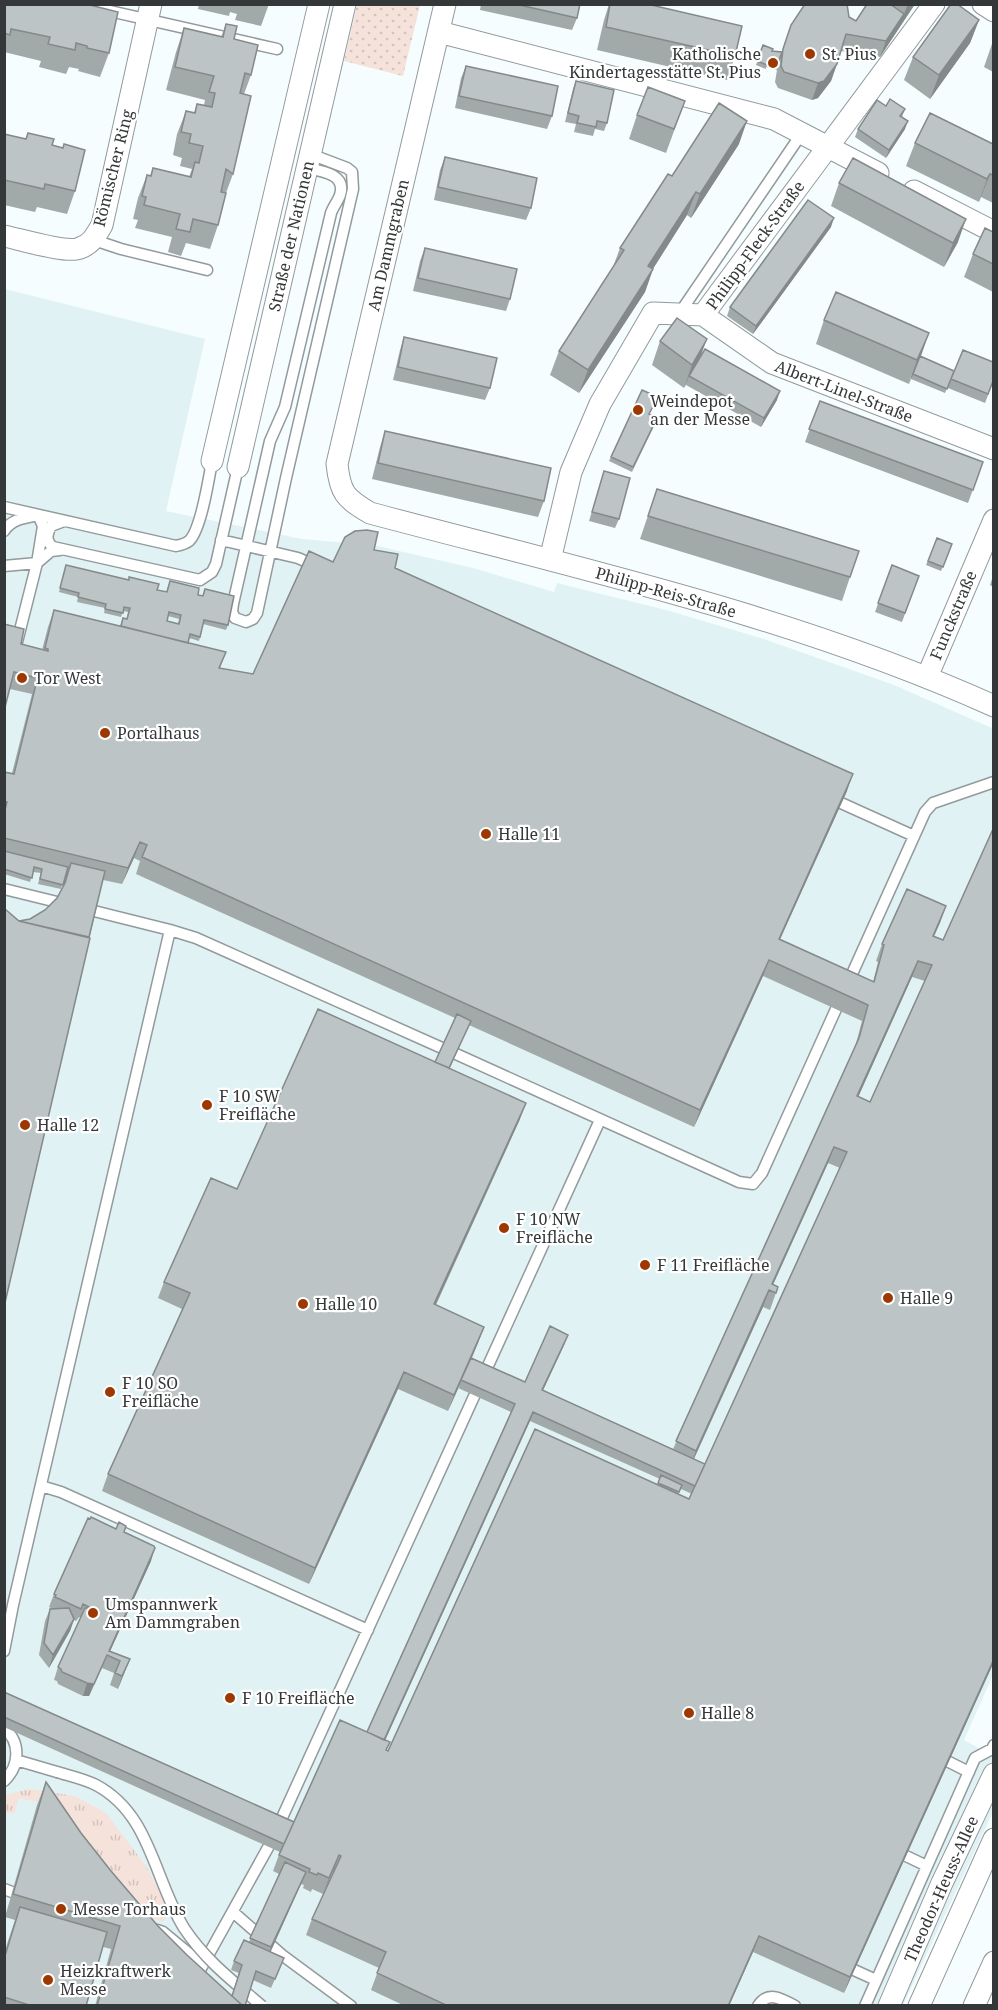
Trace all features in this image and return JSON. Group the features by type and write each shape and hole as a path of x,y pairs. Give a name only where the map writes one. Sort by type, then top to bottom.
{"street":[{"name":"Straße der Nationen","path":"212,461 318,4"},
{"name":"Straße der Nationen","path":"238,467 345,4"},
{"name":"Am Dammgraben","path":"339,487 337,464 445,4"},
{"name":"Philipp-Fleck-Straße","path":"550,560 571,472 600,404 653,313 703,315 934,4"},
{"path":"983,4 993,11"},
{"name":"Römischer Ring","path":"4,236 78,250 94,240 102,225 149,12"},
{"path":"439,32 774,118 993,232"},
{"name":"Albert-Linel-Straße","path":"703,315 772,363 993,449"},
{"name":"Philipp-Reis-Straße","path":"339,487 353,502 370,513 752,616 927,677 993,706"},
{"name":"Funckstraße","path":"927,677 993,520"},
{"name":"Theodor-Heuss-Allee","path":"889,2006 993,1774"},
{"name":"Theodor-Heuss-Allee","path":"919,2006 993,1839"},
{"path":"974,2006 993,1962"}],"lane":[{"path":"78,4 149,12 277,49"},
{"path":"679,314 802,133"},
{"path":"308,161 338,163 347,168 352,172 353,189 256,613 253,619 241,622 232,612 270,441 285,407 331,213 341,191 341,185 334,176 308,161"},
{"path":"94,240 207,270"},
{"path":"223,414 225,429 232,436 241,432 249,420"},
{"path":"4,507 169,545 182,545 193,536 200,518 212,461"},
{"path":"4,566 37,563 51,551 61,550 200,580 212,572 216,564 238,467"},
{"path":"4,531 8,524 38,515"},
{"path":"16,645 37,563 43,526 38,515"},
{"path":"61,550 49,543 47,538 51,526 64,521"},
{"path":"221,540 298,558 330,572"},
{"path":"845,988 925,812 933,803 993,782"},
{"path":"841,803 914,836"},
{"path":"4,889 57,902"},
{"path":"94,911 196,938 442,1048"},
{"path":"4,1651 170,930"},
{"path":"456,1054 739,1182 753,1184 762,1173 836,1009"},
{"path":"194,1982 270,1844 600,1120"},
{"path":"41,1486 61,1492 368,1630"},
{"path":"4,1728 13,1739 16,1750 13,1770 4,1781"},
{"path":"865,2006 975,1758 992,1749 993,1745"},
{"path":"16,1760 81,1779 115,1797 141,1830 176,1914 185,1929 214,1965 262,2006"},
{"path":"949,1762 969,1772"},
{"path":"906,1856 927,1866"},
{"path":"233,1912 282,1955 351,2006"},
{"path":"142,1924 163,1932 203,1965"},
{"path":"854,1970 876,1980"},
{"path":"758,2006 764,1998 770,1996 795,2006"}],"shaded area":[{"path":"5,289 205,339 166,511 302,539 373,545 473,568 554,592 557,583 666,610 764,639 894,685 994,729 994,1673 964,1740 993,1756 993,1812 903,2005 5,2006"}],"green space":[{"path":"357,5 420,5 403,76 344,61"},
{"path":"30,1789 75,1796 106,1813 146,1866 170,1911 163,1922 136,1912 39,1798 37,1802 19,1798 14,1814 6,1812 5,1816 6,1795"}],"building":[{"path":"4,4 86,4 118,12 109,53 76,43 75,50 48,44 50,37 11,29 10,35 4,33"},
{"path":"515,4 580,4 577,18"},
{"path":"610,4 647,4 742,26 735,56 606,27"},
{"name":"St. Pius","path":"805,4 847,4 849,17 856,21 867,4 890,4 904,14 886,41 846,34 837,64 824,81 818,83 784,72 781,66 783,49 791,25"},
{"path":"951,4 957,4 979,20 939,75 913,57"},
{"path":"226,24 237,26 234,39 258,45 251,75 245,73 240,93 251,96 233,174 226,169 221,192 226,193 218,225 193,219 190,232 176,229 180,214 144,205 146,197 142,196 147,175 151,176 153,168 191,177 195,162 199,163 203,146 189,143 191,134 181,132 186,111 195,113 197,104 212,107 215,93 209,92 214,76 175,67 184,28 223,37"},
{"path":"763,45 773,49 772,51 782,52 777,66 757,61"},
{"path":"466,66 558,86 552,116 459,96"},
{"path":"576,81 614,90 607,123 597,121 596,127 577,123 579,116 568,113"},
{"path":"648,87 685,101 674,129 637,115"},
{"path":"890,99 905,109 900,116 908,121 889,150 858,129 877,100 886,106"},
{"path":"719,103 747,121 700,194 696,192 648,266 653,269 588,370 559,351 624,250 620,248 668,174 672,176"},
{"path":"930,113 993,144 993,175 990,174 987,179 915,143"},
{"path":"28,133 54,139 52,145 63,148 64,144 85,150 75,191 45,184 44,189 4,180 4,134 26,139"},
{"path":"445,157 537,178 531,208 438,187"},
{"path":"853,158 966,219 953,243 839,183"},
{"path":"808,200 834,218 756,326 730,307"},
{"path":"985,228 993,232 993,264 973,254"},
{"path":"425,248 517,269 510,299 418,278"},
{"path":"836,292 929,333 917,360 824,320"},
{"path":"677,318 707,339 692,365 660,341"},
{"path":"404,337 497,358 490,388 398,367"},
{"path":"705,349 780,391 764,418 689,376"},
{"path":"963,350 993,362 993,381 988,394 951,379"},
{"path":"920,356 954,371 947,389 913,374"},
{"path":"642,390 658,397 649,414 657,418 633,467 611,457"},
{"path":"820,401 983,462 973,490 809,429"},
{"path":"385,431 551,468 544,501 378,463"},
{"path":"604,471 630,478 619,519 592,512"},
{"path":"657,489 859,551 850,577 648,516"},
{"path":"355,531 378,532 374,550 398,554 395,568 853,774 779,939 874,982 884,945 882,944 907,889 946,906 933,936 943,940 993,829 993,1661 850,1977 759,1936 728,2006 448,2006 377,1973 386,1952 312,1919 341,1856 339,1855 329,1878 309,1872 310,1869 279,1855 340,1720 390,1742 386,1750 388,1751 535,1429 689,1499 847,1152 834,1147 772,1284 778,1287 776,1293 769,1290 696,1451 676,1441 859,1038 868,1005 769,960 700,1110 142,857 147,845 140,842 128,868 4,838 4,814 7,802 4,801 4,772 14,774 37,680 41,679 14,672 4,711 4,624 24,629 21,644 48,651 45,648 54,610 226,652 219,668 253,674 309,551 333,562 345,537","holes":["918,961 932,965 870,1102 857,1096"]},
{"path":"937,538 952,544 943,567 928,561"},
{"path":"66,565 129,580 129,577 159,584 157,590 167,592 170,581 199,588 198,595 203,596 205,589 234,596 228,625 204,620 200,637 190,634 188,643 121,626 123,618 127,619 130,608 124,607 123,613 105,609 106,604 78,597 79,593 60,588","holes":["169,612 181,615 179,624 167,621"]},
{"path":"892,565 919,576 905,613 878,603"},
{"path":"4,851 68,867 63,885 40,879 42,869 34,867 32,878 4,869"},
{"path":"71,863 105,871 89,937 19,921 30,919 45,910 57,898 65,883"},
{"name":"Halle 12","path":"5,909 19,921 90,938 4,1307 4,911"},
{"name":"Halle 10","path":"318,1009 526,1103 434,1304 484,1327 454,1395 404,1372 315,1568 108,1474 190,1293 164,1282 211,1178 237,1189"},
{"path":"457,1014 471,1021 449,1068 435,1062"},
{"path":"550,1326 568,1335 542,1390 705,1464 695,1486 533,1412 384,1740 367,1732 515,1404 461,1380 471,1358 525,1382"},
{"path":"661,1475 682,1485 679,1492 658,1483"},
{"name":"Umspannwerk Am Dammgraben","path":"91,1517 116,1529 119,1522 126,1526 124,1532 155,1548 109,1651 130,1659 122,1676 115,1673 120,1661 107,1655 94,1684 62,1672 58,1667 85,1608 89,1607 83,1604 81,1609 55,1597 54,1594 88,1518"},
{"path":"69,1608 74,1619 53,1655 44,1643 50,1609"},
{"path":"4,1692 294,1822 284,1844 4,1717"},
{"name":"Messe Torhaus","path":"46,1782 81,1833 158,1926 243,2006 97,2006 120,1926 13,1894"},
{"path":"285,1862 306,1872 271,1947 250,1938"},
{"name":"Heizkraftwerk Messe","path":"20,1907 107,1932 86,2006 32,2006 4,1997 4,1959"},
{"path":"244,1940 284,1958 275,1979 256,1971 245,2006 243,2006 232,1996 242,1965 234,1961"}],"place":[{"name":"St. Pius","path":"810,54"},
{"name":"Katholische Kindertagesstätte St. Pius","path":"773,63"},
{"name":"Weindepot an der Messe","path":"638,410"},
{"name":"Tor West","path":"22,678"},
{"name":"Portalhaus","path":"105,733"},
{"name":"Halle 11","path":"486,834"},
{"name":"F 10 SW Freifläche","path":"207,1105"},
{"name":"Halle 12","path":"25,1125"},
{"name":"F 10 NW Freifläche","path":"504,1228"},
{"name":"F 11 Freifläche","path":"645,1265"},
{"name":"Halle 9","path":"888,1298"},
{"name":"Halle 10","path":"303,1304"},
{"name":"F 10 SO Freifläche","path":"110,1392"},
{"name":"Umspannwerk Am Dammgraben","path":"93,1613"},
{"name":"F 10 Freifläche","path":"230,1698"},
{"name":"Halle 8","path":"689,1713"},
{"name":"Messe Torhaus","path":"61,1909"},
{"name":"Heizkraftwerk Messe","path":"48,1980"}]}
